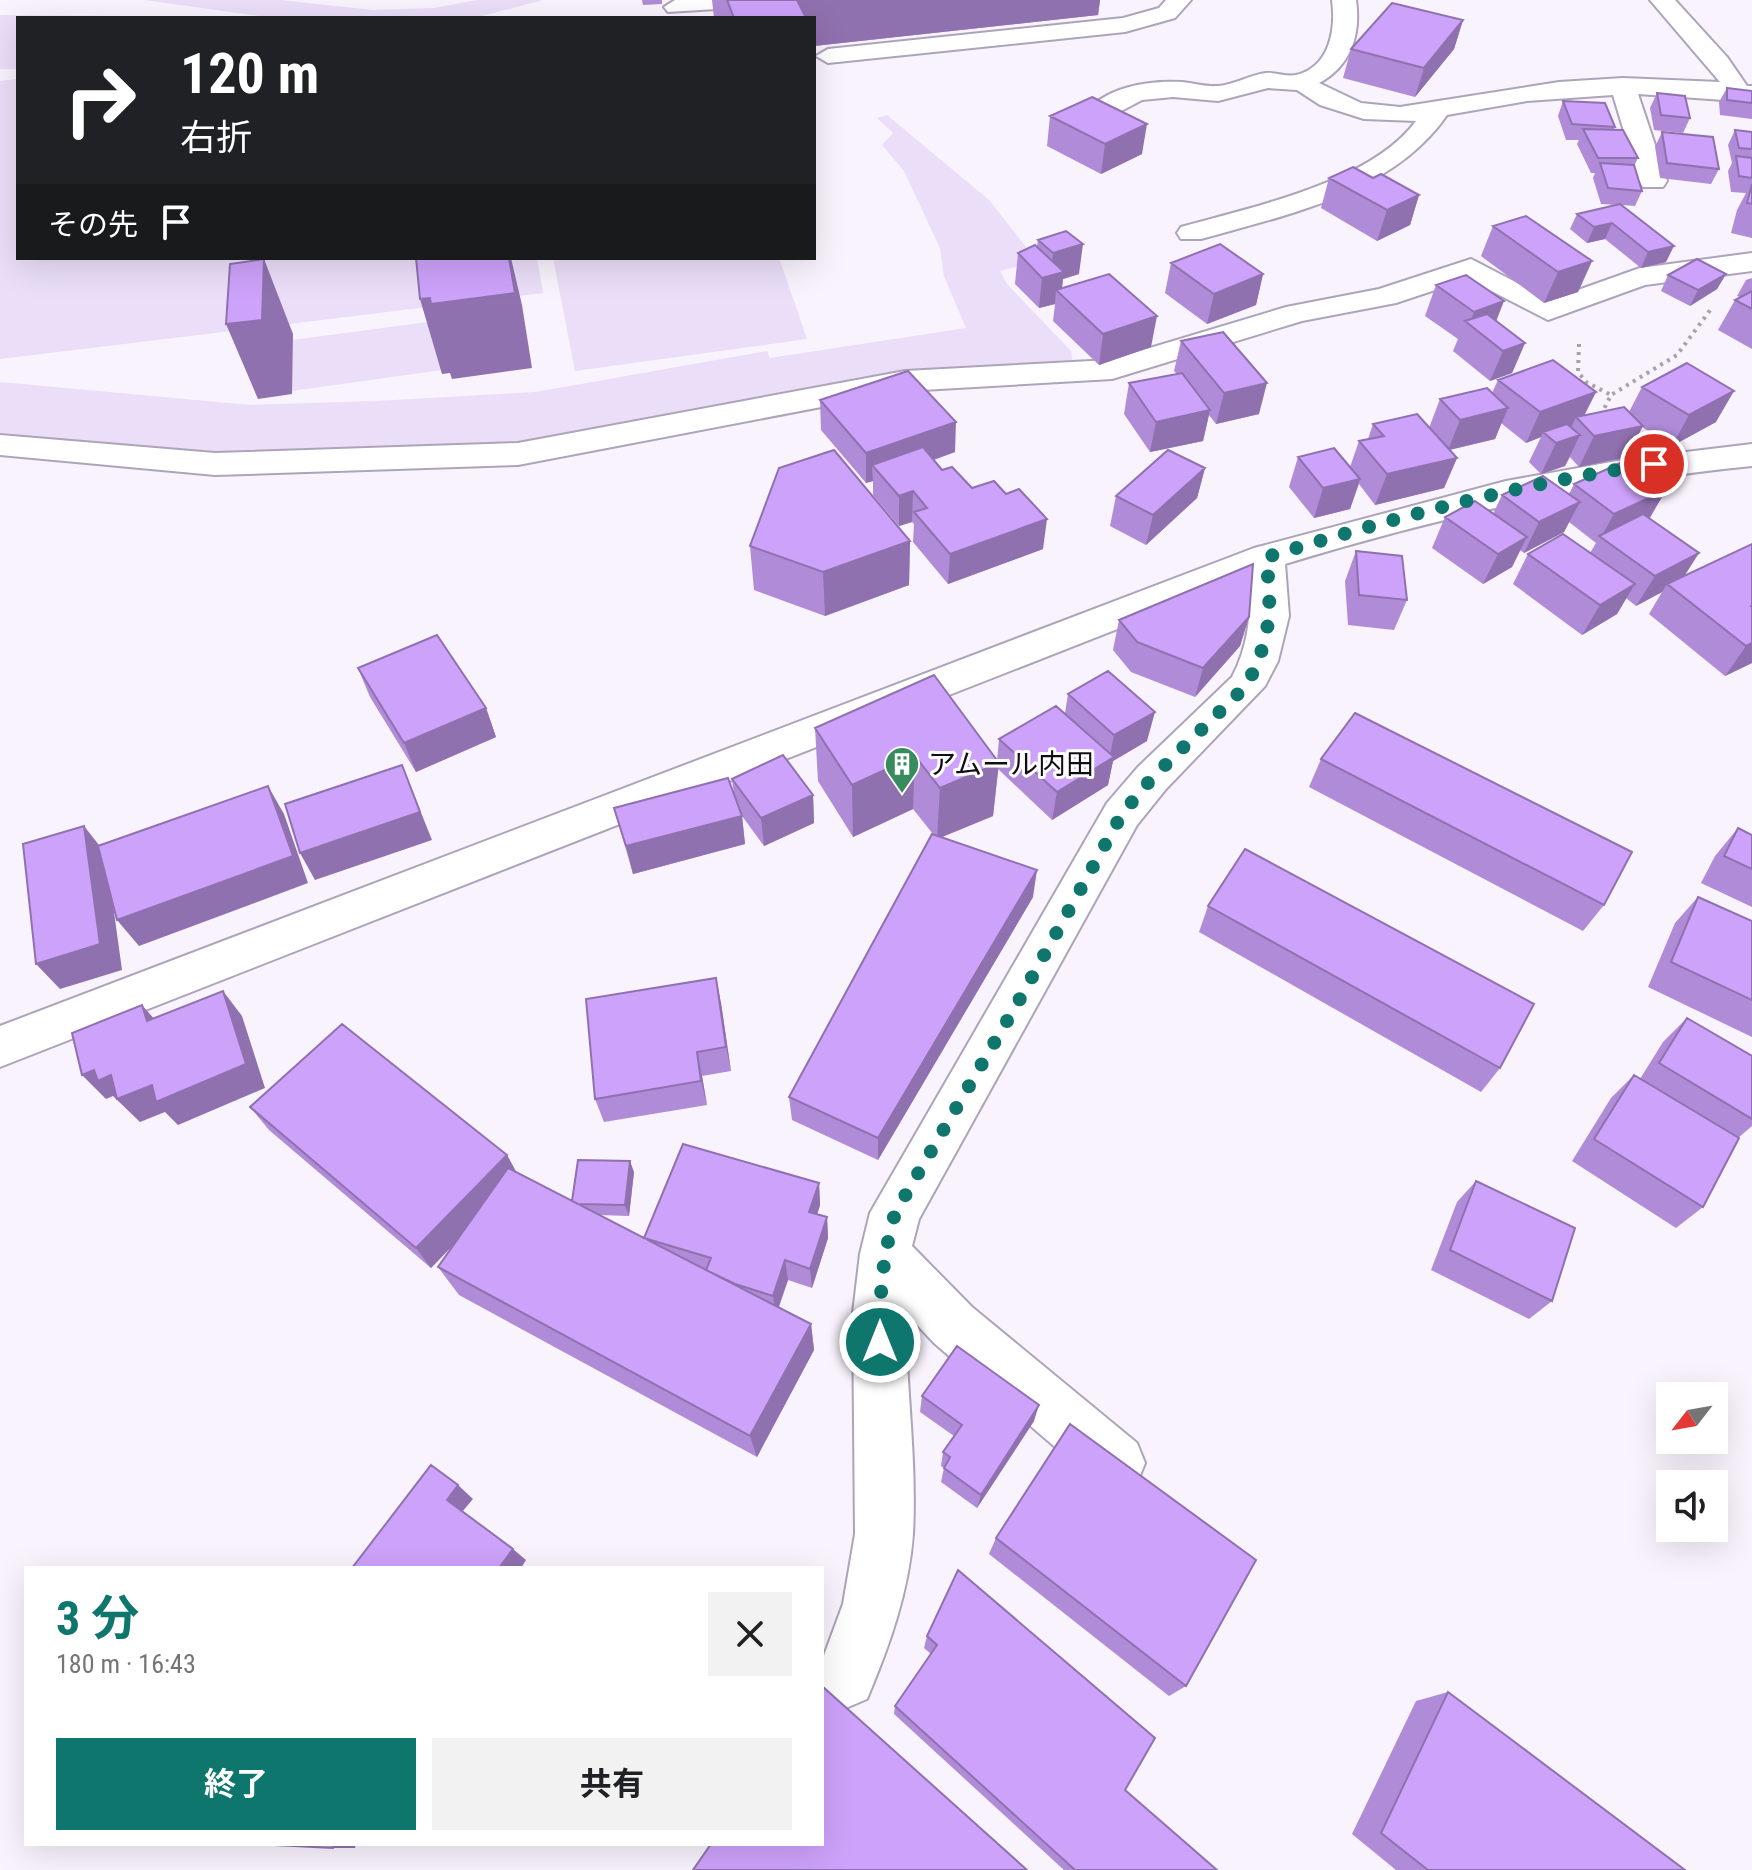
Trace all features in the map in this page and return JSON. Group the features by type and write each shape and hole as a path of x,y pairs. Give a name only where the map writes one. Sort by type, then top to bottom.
{"street":[{"path":"676,7 749,0"},
{"path":"828,56 1125,25 1167,13 1179,0"},
{"path":"1095,117 1113,102 1146,91 1167,89 1220,94 1266,81 1302,81 1328,64 1343,47 1347,33 1344,0"},
{"path":"1662,0 1746,93"},
{"path":"1302,81 1311,92 1368,112 1411,114 1497,97 1623,86 1695,86 1746,93"},
{"path":"1623,86 1653,181"},
{"path":"1191,233 1334,189 1417,140 1439,108"},
{"path":"0,445 215,464 518,454 905,381 1112,369 1297,313 1385,297 1471,268 1548,311 1640,277 1752,262"},
{"path":"0,1047 1267,557 1370,525 1598,472 1752,455"},
{"path":"846,1678 872,1604 884,1534 879,1313 885,1254 895,1213 1021,997 1122,814 1152,778 1246,686 1259,661 1270,616 1267,557"},
{"path":"885,1254 953,1325 1066,1423 1153,1491"}],"path":[{"path":"1594,421 1611,395 1677,355 1718,300"},
{"path":"1548,311 1565,325 1580,346 1578,372 1586,382 1611,395"}],"shaded area":[{"path":"144,0 280,0 373,10 434,8 477,0 543,0 482,16 260,16"},
{"path":"0,15 127,16 16,16 16,69 0,69"},
{"path":"16,79 16,260 537,260 543,293 0,359 0,81"},
{"path":"887,115 989,200 1037,261 1000,271 1007,284 1071,351 1073,364 546,442 254,457 0,438 0,382 250,405 376,401 536,392 767,351 770,358 966,328 944,276 940,248 904,171 882,145 893,133 877,118"},
{"path":"553,260 780,260 807,339 575,371"},
{"path":"436,321 442,370 292,391 292,340"}],"building":[{"path":"727,0 797,0 805,16 733,16"},
{"path":"1392,3 1463,20 1424,68 1351,49"},
{"path":"1727,88 1752,91 1752,103 1727,100"},
{"path":"1657,93 1685,96 1690,118 1661,115"},
{"path":"1092,97 1147,124 1105,144 1050,116"},
{"path":"1563,101 1605,103 1615,127 1572,124"},
{"path":"1583,129 1623,130 1638,158 1598,158"},
{"path":"1735,130 1752,132 1752,149 1739,148"},
{"path":"1662,132 1713,137 1719,169 1667,163"},
{"path":"1736,156 1752,158 1752,178 1739,176"},
{"path":"1600,163 1634,165 1642,191 1608,188"},
{"path":"1353,167 1373,178 1381,174 1419,195 1387,210 1329,178"},
{"path":"1752,184 1752,204 1747,203"},
{"path":"1620,204 1674,246 1648,252 1612,223 1594,227 1577,214"},
{"path":"1526,216 1592,261 1558,272 1493,226"},
{"path":"1066,231 1083,244 1053,253 1038,240"},
{"path":"1220,244 1263,274 1214,294 1171,263"},
{"path":"1035,245 1064,272 1042,278 1018,253"},
{"path":"1697,259 1726,274 1698,290 1668,275"},
{"path":"264,260 262,320 226,324 230,264"},
{"path":"416,260 509,260 515,293 431,304 430,298 420,299"},
{"path":"1109,274 1157,316 1103,334 1056,290"},
{"path":"1466,275 1504,301 1474,312 1436,285"},
{"path":"1752,291 1752,309 1735,300"},
{"path":"1487,314 1525,343 1503,351 1465,321"},
{"path":"1223,332 1267,383 1224,393 1181,341"},
{"path":"1553,360 1596,392 1540,412 1498,380"},
{"path":"1687,363 1734,391 1689,415 1642,387"},
{"path":"908,371 956,422 866,453 820,400"},
{"path":"1182,373 1210,410 1156,422 1129,383"},
{"path":"1487,388 1508,408 1460,420 1440,399"},
{"path":"1624,407 1643,426 1594,436 1576,417"},
{"path":"1417,414 1457,458 1387,474 1359,441 1384,436 1373,424"},
{"path":"1567,424 1580,435 1556,443 1543,432"},
{"path":"923,447 942,470 952,467 972,488 994,481 1006,494 1019,489 1047,519 950,554 914,512 927,508 913,491 899,496 872,465"},
{"path":"1334,448 1360,479 1323,488 1298,457"},
{"path":"834,450 910,541 823,572 750,546 779,468"},
{"path":"1168,450 1205,468 1153,515 1116,496"},
{"path":"1625,461 1666,490 1614,514 1574,484"},
{"path":"1543,476 1580,502 1539,522 1502,495"},
{"path":"1475,501 1527,537 1498,554 1445,517"},
{"path":"1643,514 1699,553 1655,576 1599,536"},
{"path":"1563,534 1635,584 1600,605 1528,554"},
{"path":"1752,544 1752,643 1746,646 1667,584"},
{"path":"1356,551 1402,556 1407,600 1359,595"},
{"path":"1253,564 1249,617 1203,668 1137,642 1119,620"},
{"path":"437,635 486,708 404,743 358,668"},
{"path":"1108,671 1155,712 1114,735 1068,694"},
{"path":"934,675 999,763 940,788 915,756 852,785 815,728"},
{"path":"1056,706 1114,757 1057,792 999,739"},
{"path":"1355,713 1632,852 1604,905 1321,759"},
{"path":"783,755 813,795 761,818 732,779"},
{"path":"402,765 420,812 300,853 285,804"},
{"path":"728,778 742,816 626,846 614,808"},
{"path":"268,786 293,856 117,920 98,846"},
{"path":"84,826 100,944 36,964 23,844"},
{"path":"1738,828 1752,835 1752,869 1724,856"},
{"path":"932,834 1037,870 878,1138 789,1097"},
{"path":"1245,849 1534,1004 1500,1068 1208,906"},
{"path":"1698,897 1752,921 1752,1000 1671,962"},
{"path":"716,978 726,1047 697,1052 701,1081 595,1099 586,999"},
{"path":"223,991 246,1064 156,1102 152,1085 117,1099 111,1075 98,1081 94,1070 82,1075 72,1033 142,1005 147,1021"},
{"path":"1687,1018 1752,1056 1752,1119 1659,1063"},
{"path":"342,1024 507,1155 416,1248 250,1107"},
{"path":"1634,1075 1739,1138 1703,1207 1594,1139"},
{"path":"683,1144 819,1183 809,1212 827,1217 810,1269 785,1260 773,1296 735,1284 706,1270 711,1258 644,1238"},
{"path":"578,1160 630,1161 625,1205 578,1204 572,1201"},
{"path":"508,1168 811,1324 750,1436 438,1267"},
{"path":"1476,1181 1575,1228 1552,1301 1450,1250"},
{"path":"957,1346 1039,1405 981,1495 944,1468 950,1457 943,1452 962,1425 922,1396"},
{"path":"1070,1424 1256,1560 1186,1686 996,1538"},
{"path":"431,1465 458,1485 447,1500 513,1549 500,1566 354,1566"},
{"path":"958,1570 1155,1738 1125,1790 1217,1870 1075,1870 895,1706 937,1645 927,1636"},
{"path":"824,1688 1027,1870 693,1870 710,1846 824,1846"},
{"path":"1448,1692 1685,1870 1428,1870 1381,1833"},
{"path":"293,1846 334,1846 333,1848"}],"place":[{"name":"アムール内田","path":"902,795"}],"route":[{"path":"880,1342 879,1313 885,1254 895,1213 1021,997 1122,814 1152,778 1246,686 1259,661 1270,616 1267,557 1370,525 1598,472 1654,464"}]}
